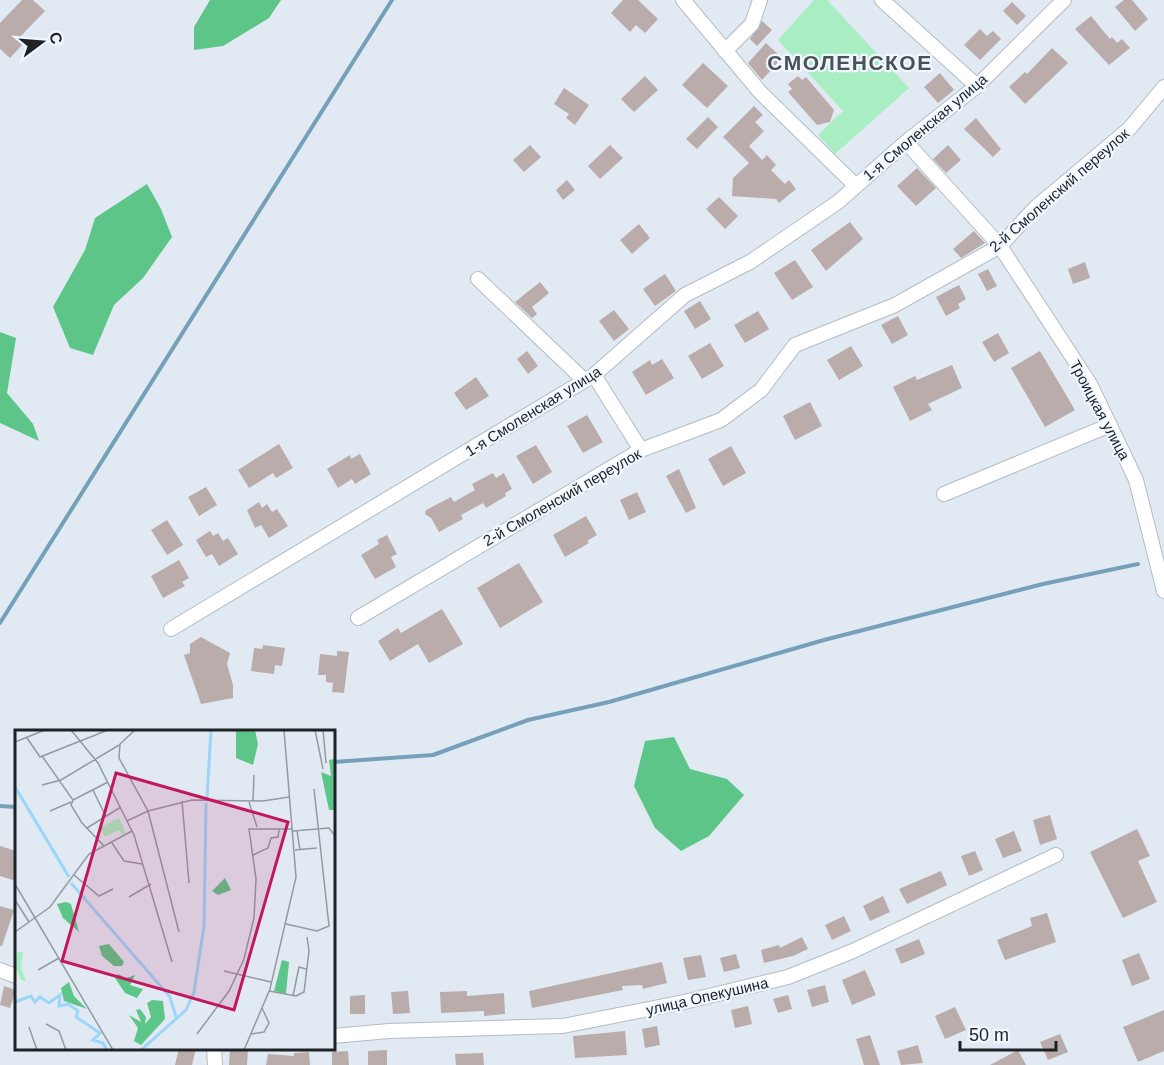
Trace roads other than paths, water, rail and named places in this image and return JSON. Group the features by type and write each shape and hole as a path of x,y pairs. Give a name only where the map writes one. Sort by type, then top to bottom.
{"street":[{"path":"683,0 760,92 856,186"},
{"path":"725,51 752,24 760,0"},
{"path":"882,0 976,86"},
{"name":"1-я Смоленская улица","path":"171,629 589,378 684,295 759,256 838,202 906,142 976,86 1064,0"},
{"name":"2-й Смоленский переулок","path":"358,618 641,450 721,420 761,390 795,345 895,305 1000,246 1036,207 1131,128 1164,87"},
{"name":"Троицкая улица","path":"906,142 1000,246 1090,384 1136,480 1164,591"},
{"path":"478,279 589,378 641,450"},
{"path":"944,494 1110,424"},
{"name":"улица Опекушина","path":"334,1036 389,1031 563,1026 684,1002 788,977 853,951 1056,855"},
{"path":"0,970 15,976"},
{"path":"214,1050 216,1065"}],"waterway":[{"path":"0,623 392,0"},
{"path":"334,762 433,755 528,720 609,702 824,640 1043,584 1138,564"},
{"path":"0,806 15,807"}],"district":[{"name":"СМОЛЕНСКОЕ","path":"850,62"}]}
